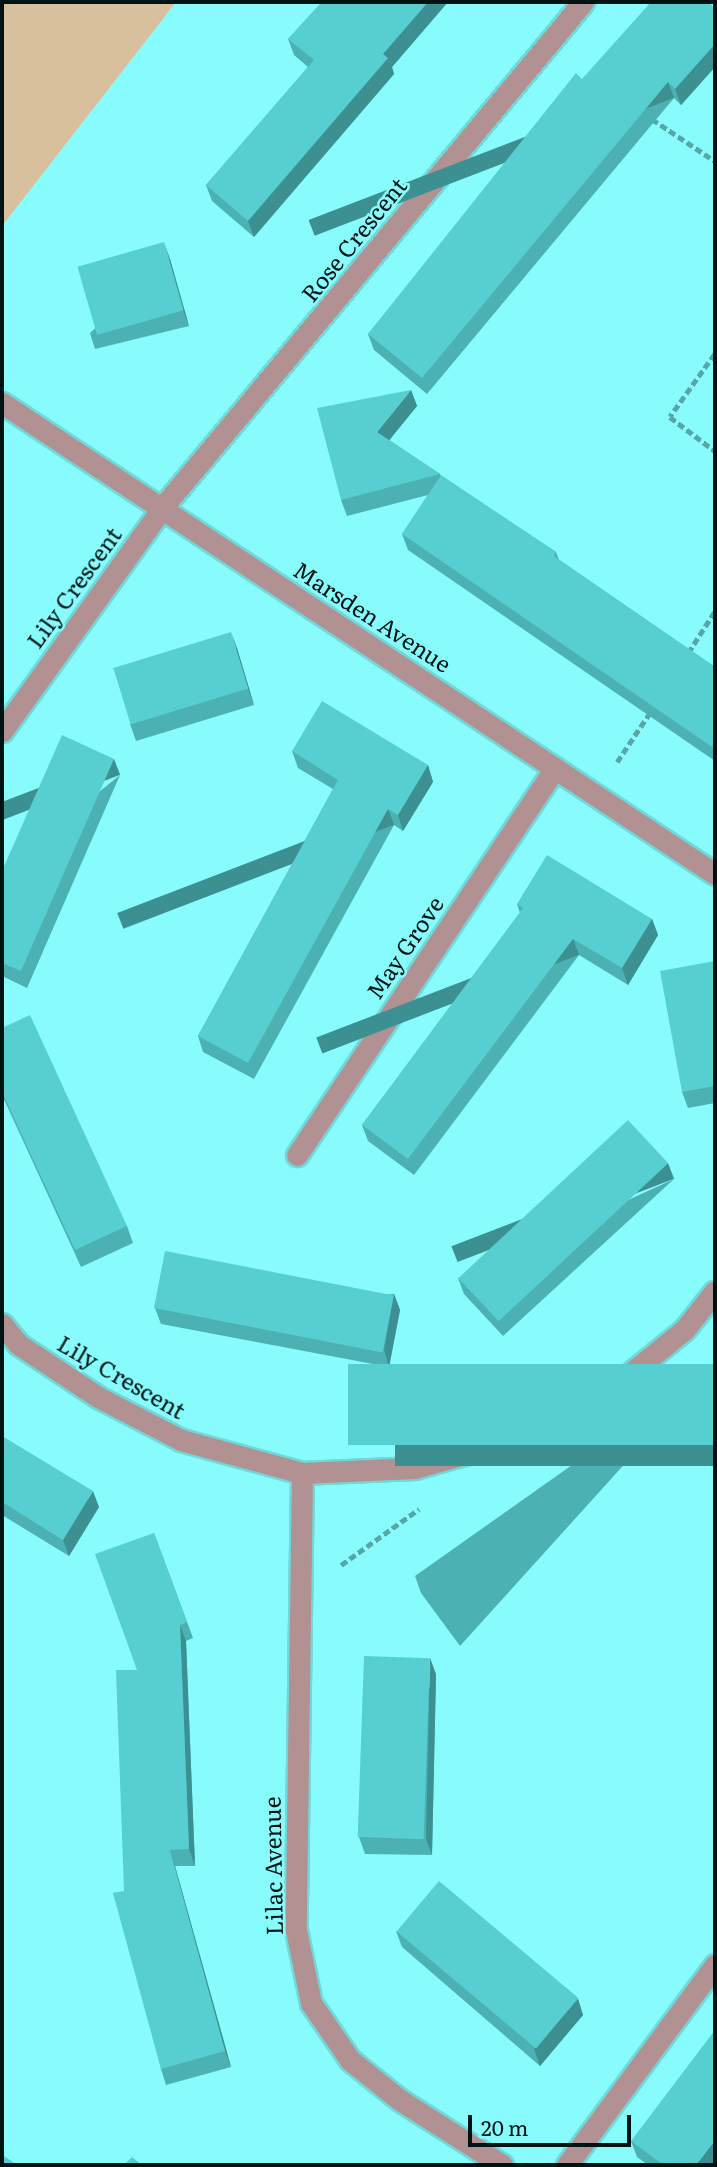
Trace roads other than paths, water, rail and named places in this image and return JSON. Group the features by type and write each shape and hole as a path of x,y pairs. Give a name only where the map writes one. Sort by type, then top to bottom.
{"street":[{"name":"Rose Crescent","path":"162,508 583,2"},
{"name":"Marsden Avenue","path":"2,403 715,874"},
{"name":"Lily Crescent","path":"2,731 162,508"},
{"name":"May Grove","path":"297,1155 555,768"},
{"name":"Lily Crescent","path":"2,1324 18,1344 98,1397 181,1440 302,1473 415,1468 514,1440 604,1395 685,1329 715,1290"},
{"name":"Lilac Avenue","path":"302,1473 296,1930 312,2003 351,2060 400,2100 502,2165"},
{"path":"567,2165 715,1965"}]}
